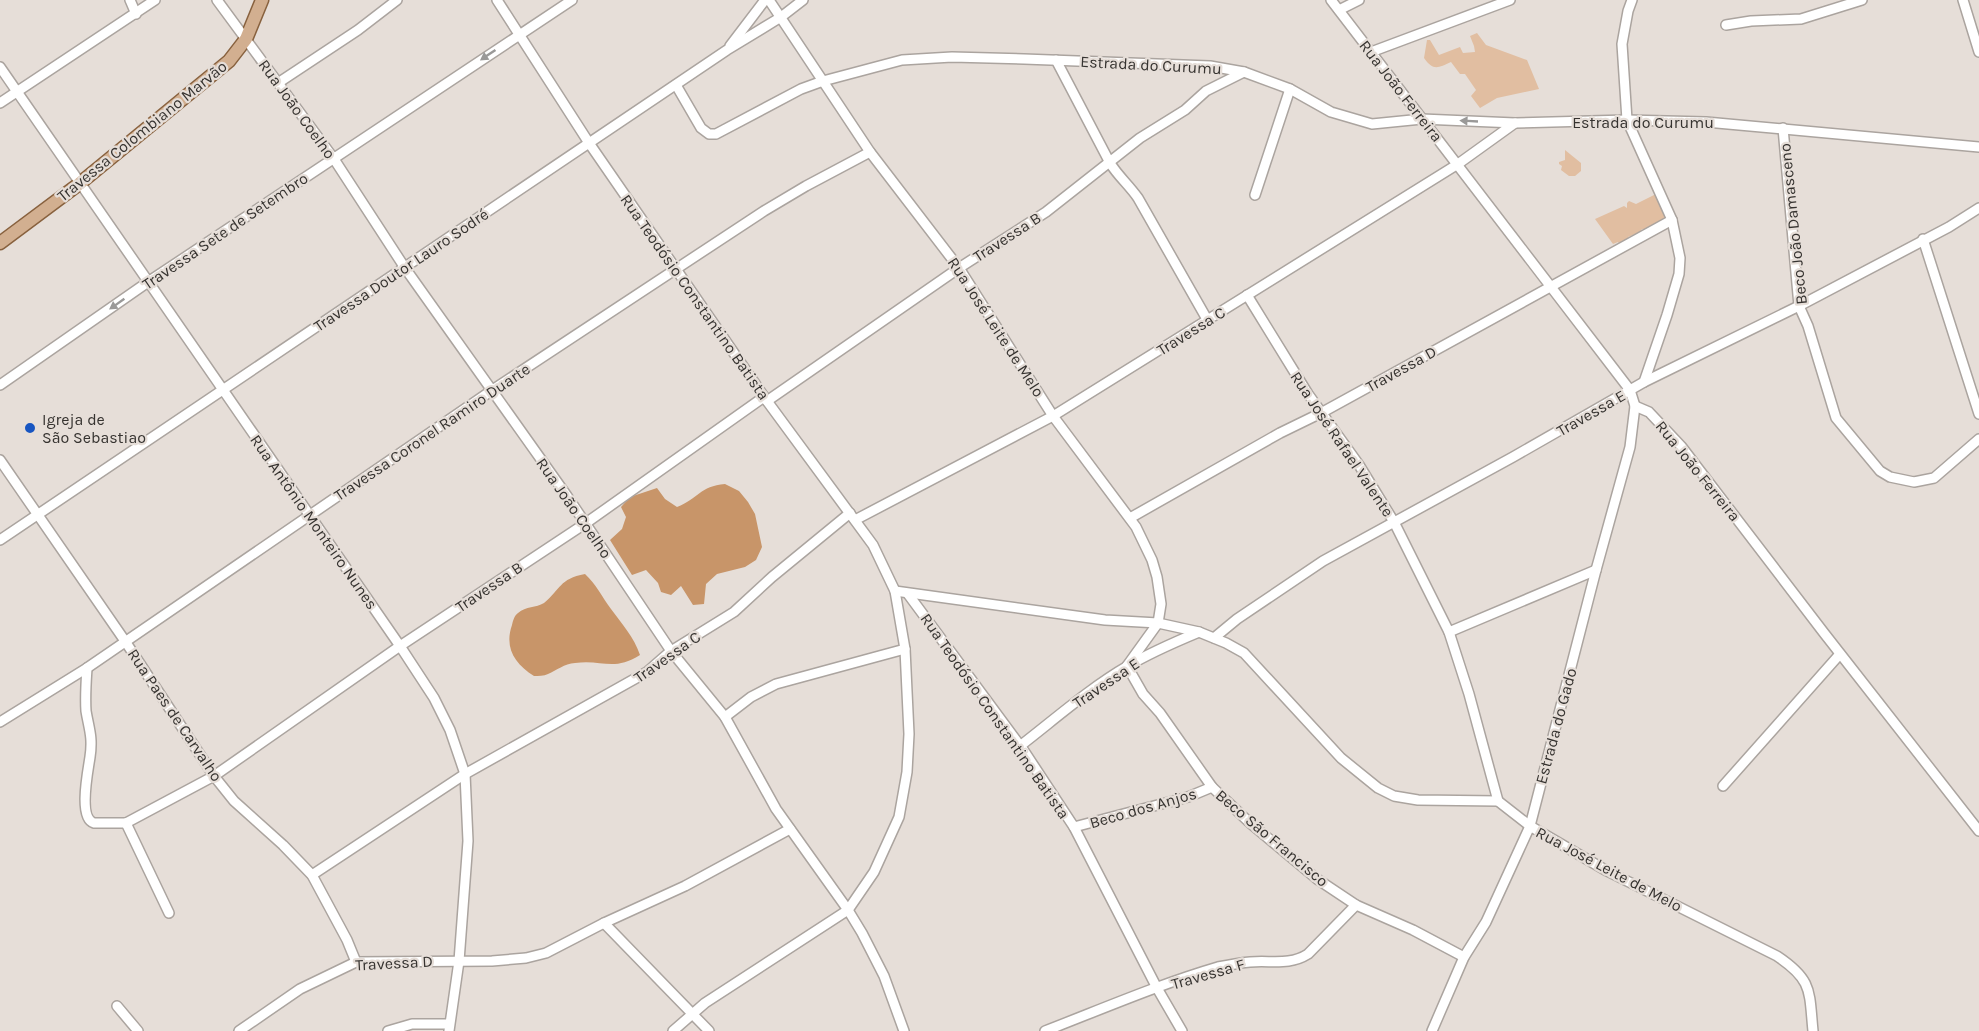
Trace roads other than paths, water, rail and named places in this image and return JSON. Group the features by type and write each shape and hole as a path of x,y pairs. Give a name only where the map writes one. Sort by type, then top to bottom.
{"main road":[{"name":"Travessa Colombiano Marvão","path":"0,243 79,184 229,62 246,39 262,0"}],"street":[{"path":"130,0 136,14"},
{"path":"0,103 155,0"},
{"name":"Rua João Coelho","path":"217,0 334,159 405,268 586,523 671,651 724,717 776,809 848,910 884,976 904,1031"},
{"path":"278,83 358,30 397,0"},
{"name":"Rua Teodósio Constantino Batista","path":"497,0 589,143 676,270 766,399 873,545 895,591 905,649 909,734 907,771 899,817 874,872 848,910"},
{"name":"Travessa Sete de Setembro","path":"0,385 148,282 519,33 572,0"},
{"path":"727,50 767,0"},
{"name":"Rua José Leite de Melo","path":"767,0 870,152 958,268 1053,416 1130,518 1152,560 1157,577 1161,604 1158,623"},
{"name":"Travessa Doutor Lauro Sodré","path":"0,540 803,0"},
{"name":"Rua João Ferreira","path":"1331,0 1630,390 1635,405 1649,412 1681,446 1979,831"},
{"path":"1338,10 1359,0"},
{"path":"1371,52 1510,0"},
{"path":"1632,0 1622,44 1626,120 1672,220 1680,258 1679,274 1644,382"},
{"path":"1726,25 1751,21 1802,19 1862,0"},
{"path":"1963,0 1979,52"},
{"name":"Estrada do Curumu","path":"676,85 701,128 711,134 716,134 801,89 823,81 902,60 931,58 1186,64 1244,72 1290,89 1331,112 1364,123 1389,124 1422,119 1515,123 1626,120 1706,122 1979,147"},
{"path":"1056,60 1116,174 1129,185 1138,198 1208,321"},
{"name":"Rua Antônio Monteiro Nunes","path":"0,67 400,646 434,698 450,730 465,774 468,841 459,961 448,1027"},
{"name":"Travessa B","path":"126,823 214,776 400,646 586,523 958,268 1046,212 1140,138 1185,110 1206,91 1244,72"},
{"path":"1255,195 1290,89"},
{"name":"Travessa C","path":"312,875 465,774 624,687 647,672 671,651 734,612 780,570 853,517 1053,416 1458,164 1515,123"},
{"name":"Beco João Damasceno","path":"1783,128 1799,306 1808,326 1836,418 1880,471 1890,477 1914,482 1934,478 1979,439"},
{"name":"Travessa Coronel Ramiro Duarte","path":"0,722 87,668 491,391 806,186 870,152"},
{"name":"Travessa E","path":"1214,638 1237,619 1323,561 1514,457 1644,382 1799,306 1979,208"},
{"name":"Travessa D","path":"1130,518 1280,433 1322,413 1672,220"},
{"path":"1923,239 1979,414"},
{"name":"Rua José Rafael Valente","path":"1247,295 1394,522 1449,632 1469,694 1498,801"},
{"name":"Estrada do Gado","path":"1432,1031 1464,957 1486,922 1530,826 1596,570 1628,458 1635,405"},
{"name":"Rua Paes de Carvalho","path":"0,460 39,514 214,776 234,801 283,845 312,875 347,940 356,962"},
{"path":"1449,632 1596,570"},
{"path":"895,591 1105,620 1158,623 1199,632 1244,653 1341,758 1378,788 1394,796 1418,800 1498,801"},
{"name":"Rua Teodósio Constantino Batista","path":"908,594 1020,746 1074,827 1157,988 1182,1031"},
{"path":"1127,666 1158,623"},
{"name":"Travessa E","path":"1020,746 1127,666 1199,632"},
{"path":"724,717 751,697 776,684 905,649"},
{"path":"1723,786 1840,654"},
{"name":"Beco São Francisco","path":"1127,666 1143,694 1160,713 1212,788 1294,861 1356,905 1413,930 1464,957"},
{"path":"87,668 85,700 92,735 86,792 87,818 89,822 94,823 126,823 169,914"},
{"name":"Beco dos Anjos","path":"1074,827 1179,800 1212,788"},
{"name":"Rua José Leite de Melo","path":"1498,801 1530,826 1607,871 1753,943 1796,968 1804,979 1808,991 1813,1031"},
{"name":"Travessa D","path":"239,1031 300,989 356,962 526,958 546,953 604,923 685,886 790,829"},
{"name":"Travessa F","path":"1045,1031 1157,988 1220,967 1251,962 1299,960 1308,954 1356,905"},
{"path":"673,1031 692,1013 848,910"},
{"path":"604,923 709,1031"},
{"path":"117,1006 138,1031"},
{"path":"388,1031 412,1024 448,1027"}],"place":[{"name":"Igreja de São Sebastiao","path":"30,428"}]}
